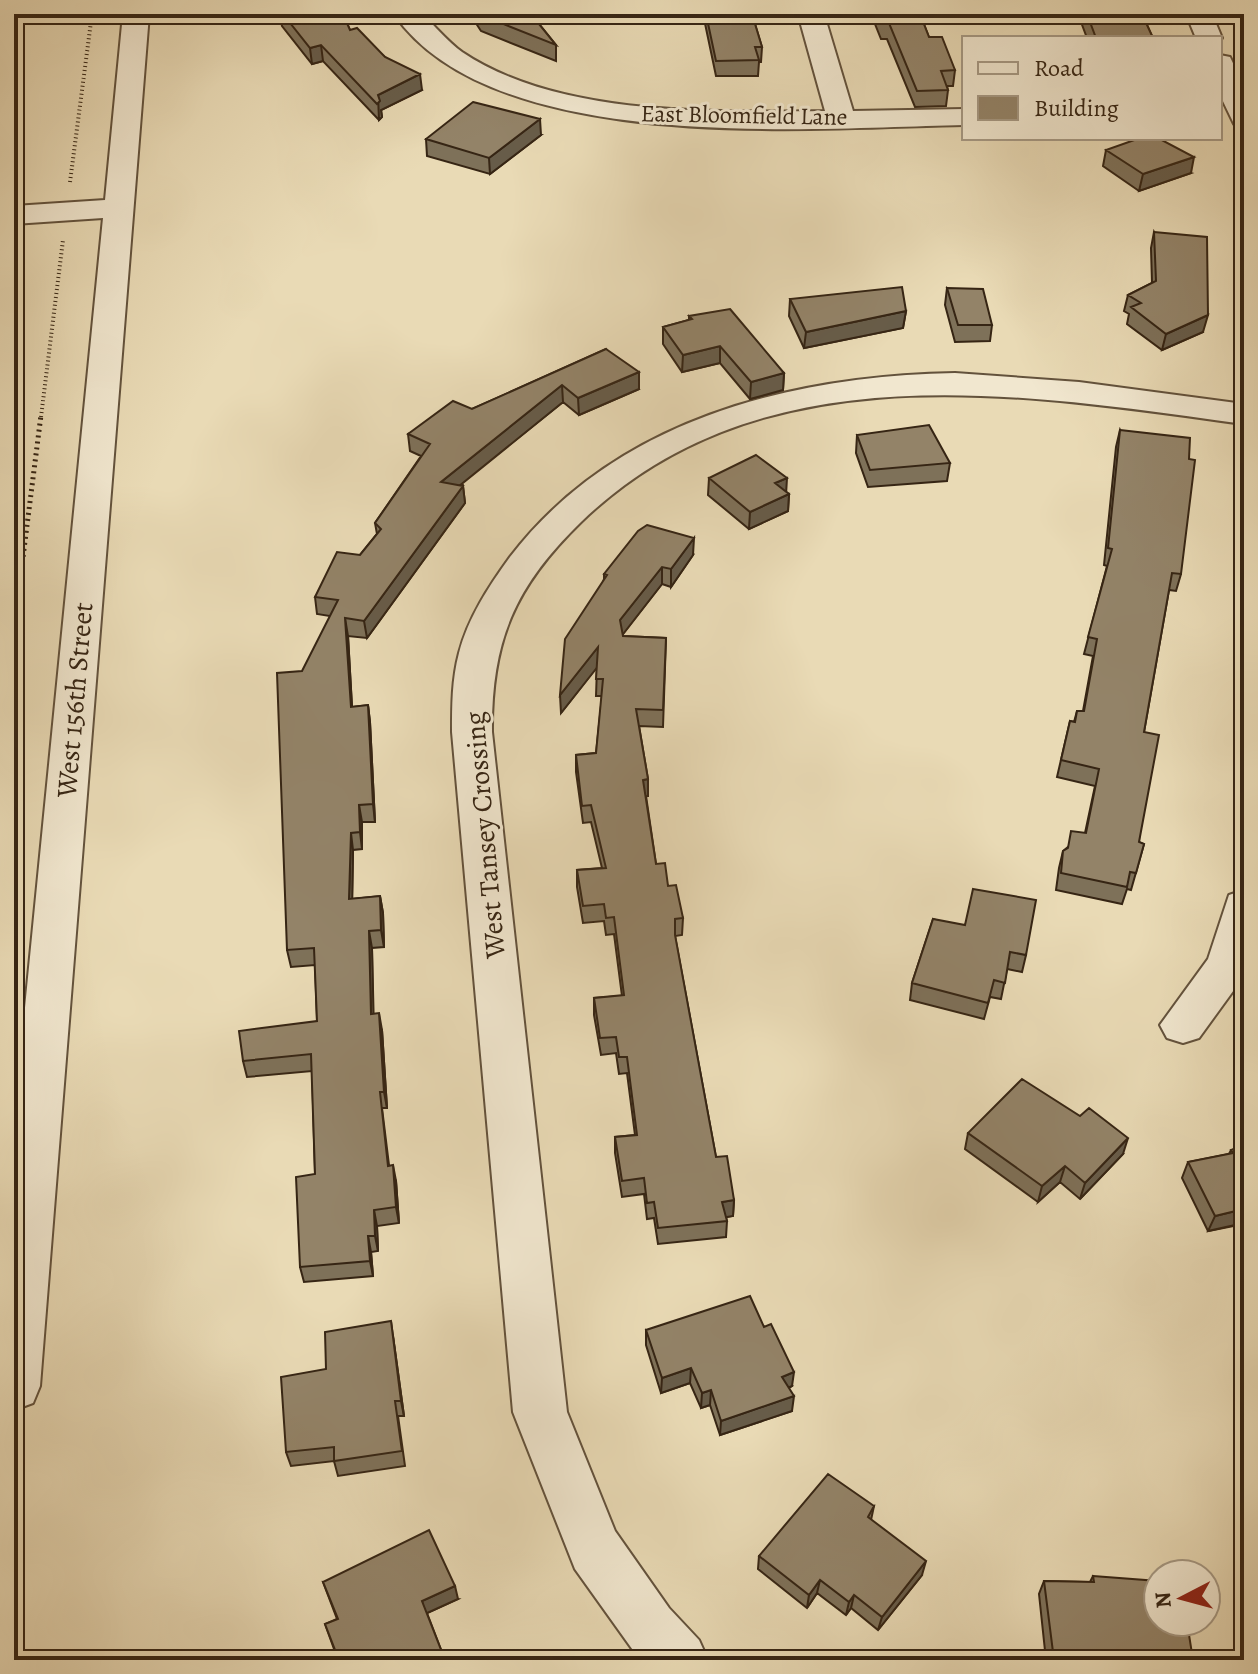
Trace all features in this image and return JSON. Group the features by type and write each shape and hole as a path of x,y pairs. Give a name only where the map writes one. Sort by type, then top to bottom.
{"street":[{"name":"West 156th Street","path":"14,1386 136,14"},
{"name":"East Bloomfield Lane","path":"407,14 437,45 463,64 492,79 572,103 677,117 962,117"},
{"path":"811,14 841,117"},
{"path":"1199,14 1208,36"},
{"path":"1222,69 1238,116"},
{"path":"14,215 118,208"},
{"name":"West Tansey Crossing","path":"679,1660 649,1628 595,1550 540,1412 472,732 472,695 479,651 498,604 526,558 557,521 602,485 688,436 739,415 797,399 862,388 961,383 1020,386 1244,414"},
{"path":"1183,1025 1227,971 1239,942 1244,907"}],"path":[{"path":"14,628 92,14"}],"building":[{"path":"283,14 343,14 350,30 357,28 385,57 420,74 378,95 380,101 377,104 321,45 310,48"},
{"path":"531,14 556,45 481,15"},
{"path":"706,14 752,14 762,47 755,47 759,60 716,61"},
{"path":"878,14 920,14 929,37 942,37 955,70 941,71 948,90 917,91 889,23 882,24"},
{"path":"1087,14 1142,14 1152,36 1095,36"},
{"path":"473,102 540,119 489,158 426,139"},
{"path":"1134,140 1162,140 1194,157 1143,174 1106,150"},
{"path":"1154,232 1207,237 1208,315 1166,334 1131,307 1141,303 1128,295 1156,281"},
{"path":"902,287 906,311 806,332 790,299"},
{"path":"947,288 983,289 992,325 958,325"},
{"path":"730,309 784,373 751,382 720,346 683,355 663,327 692,319 689,316"},
{"path":"606,349 639,372 578,398 562,385 441,482 463,486 364,621 345,618 351,707 368,705 373,804 359,805 360,832 351,833 349,899 380,896 381,930 369,931 371,1014 379,1013 384,1092 380,1092 388,1166 393,1165 396,1207 374,1210 375,1236 368,1236 370,1261 300,1267 296,1177 315,1174 311,1054 243,1061 239,1031 317,1021 314,948 287,950 277,673 302,671 338,600 315,597 337,552 360,555 381,529 375,523 430,444 408,434 453,401 472,409"},
{"path":"929,425 950,463 870,470 857,435"},
{"path":"1120,430 1190,438 1189,459 1195,460 1181,574 1172,573 1144,732 1159,735 1139,842 1144,844 1136,873 1130,872 1127,887 1061,873 1063,851 1068,848 1071,831 1086,833 1099,769 1061,760 1070,721 1075,722 1077,711 1084,711 1097,639 1088,637 1112,549 1108,548"},
{"path":"756,455 787,478 775,483 789,494 750,512 709,478"},
{"path":"647,525 694,538 671,569 662,567 620,620 623,636 666,638 663,710 636,709 648,779 643,780 656,864 665,863 668,886 676,885 683,918 675,919 675,935 716,1157 727,1156 734,1200 722,1202 727,1221 658,1228 654,1202 647,1203 644,1178 622,1181 615,1137 637,1135 627,1057 619,1057 616,1037 600,1038 594,998 624,995 614,917 606,918 604,904 583,906 577,870 606,868 591,805 582,806 576,755 596,753 603,679 596,679 598,647 560,695 565,639 607,575 604,574 638,531"},
{"path":"973,889 1036,900 1026,955 1010,952 1005,983 994,980 988,1003 912,983 933,919 965,925"},
{"path":"1022,1079 1080,1116 1089,1108 1128,1138 1085,1183 1065,1166 1042,1186 968,1133"},
{"path":"1244,1146 1244,1209 1215,1216 1188,1162 1233,1153 1231,1150"},
{"path":"750,1296 764,1327 771,1324 794,1372 782,1377 794,1396 721,1421 711,1390 702,1393 691,1368 662,1378 646,1330"},
{"path":"391,1321 401,1401 395,1401 402,1451 334,1461 334,1447 286,1452 281,1377 326,1369 325,1332"},
{"path":"828,1474 874,1506 868,1517 926,1561 882,1617 854,1595 849,1602 820,1580 809,1595 759,1556"},
{"path":"429,1530 455,1586 422,1601 445,1660 345,1660 342,1654 337,1655 325,1624 338,1619 323,1582"},
{"path":"1093,1576 1142,1580 1142,1638 1190,1638 1193,1660 1054,1660 1044,1581 1094,1582"}]}
